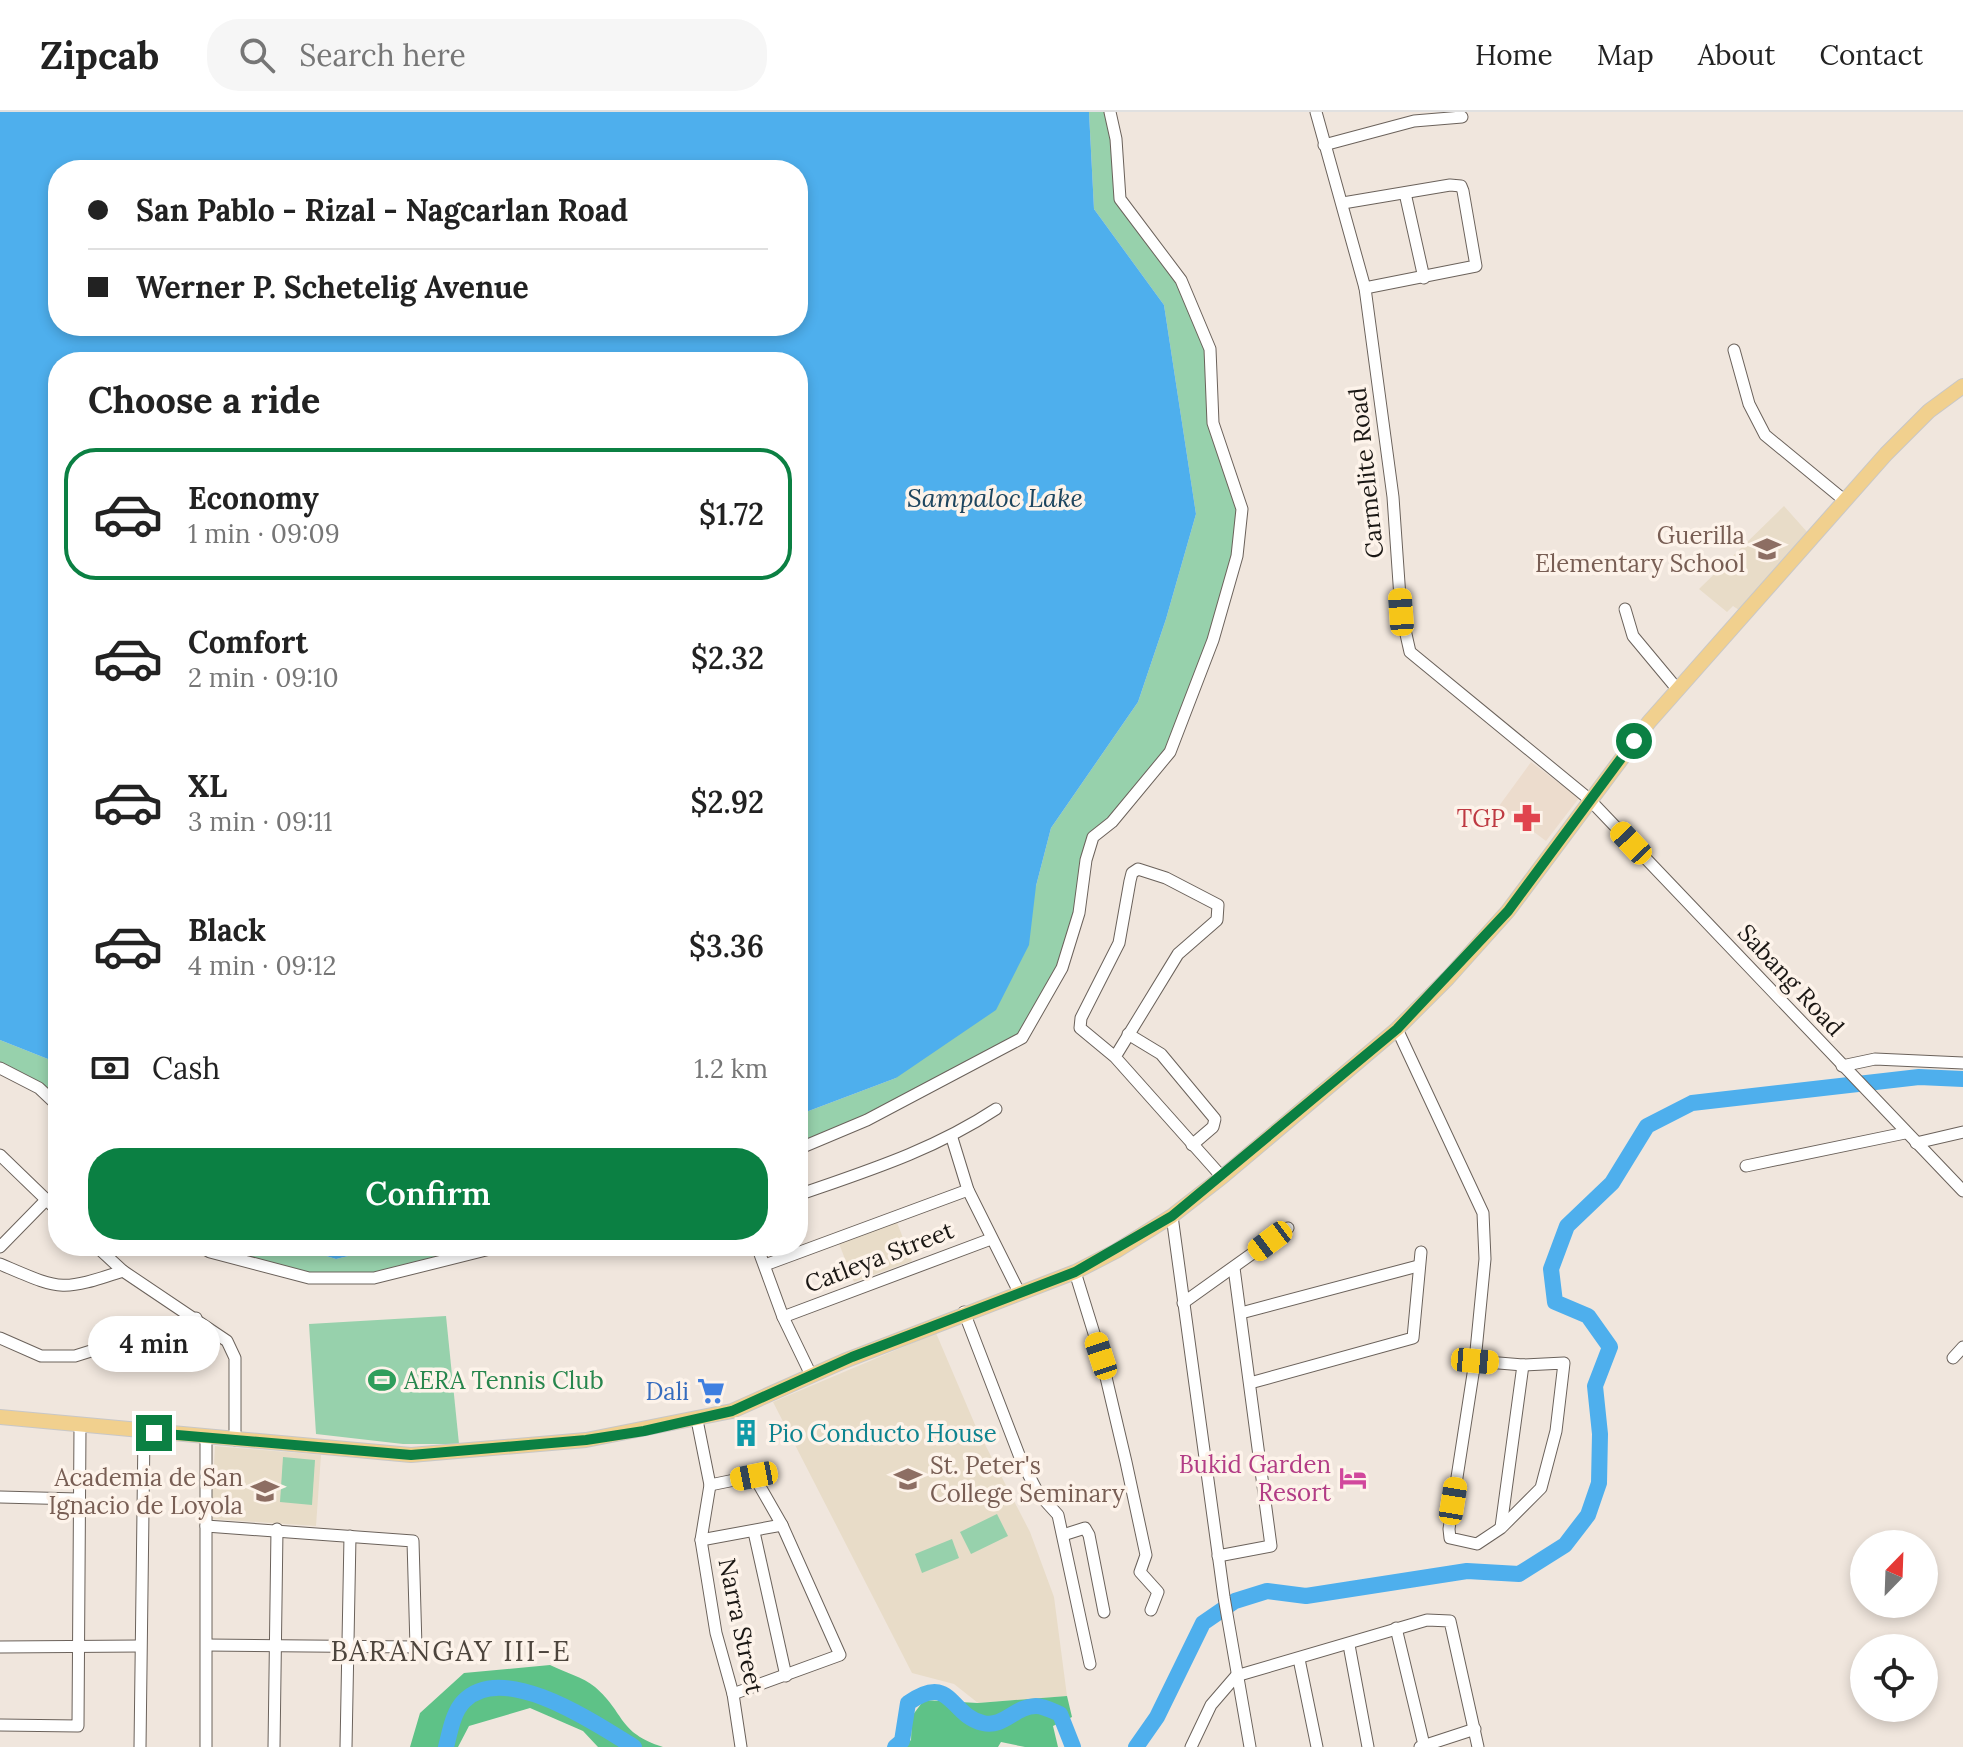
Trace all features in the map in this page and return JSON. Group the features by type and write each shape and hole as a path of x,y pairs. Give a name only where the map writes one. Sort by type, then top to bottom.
{"main road":[{"path":"0,1417 80,1427 423,1455 586,1440 732,1411 964,1312 1075,1272 1172,1216 1397,1029 1508,911 1589,799 1678,690 1844,500 1923,416 1961,392"}],"street":[{"path":"808,1145 867,1120 1022,1038 1062,968 1079,913 1086,860 1093,837 1112,822 1170,752 1213,640 1237,556 1242,509 1213,423 1210,349 1181,280 1120,199 1116,139 1110,112"},
{"name":"Carmelite Road","path":"1316,112 1365,288 1393,497 1401,612 1410,652 1589,799"},
{"path":"1324,145 1414,116 1462,117"},
{"path":"1343,203 1457,185 1463,191 1476,266 1365,288"},
{"path":"1405,193 1424,278"},
{"path":"1734,350 1749,404 1765,435 1844,500"},
{"path":"1625,609 1638,643 1678,690"},
{"name":"Sabang Road","path":"1589,799 1963,1191"},
{"path":"1115,1057 1178,954 1217,920 1220,913 1218,905 1203,896 1138,869 1130,881 1128,905 1110,965 1081,1018 1080,1028 1115,1057 1222,1177"},
{"path":"1397,1029 1483,1213 1485,1259 1475,1361 1450,1538 1477,1544 1501,1528 1541,1488 1556,1431 1564,1363 1523,1365 1475,1361"},
{"path":"1128,1034 1161,1054 1215,1119 1213,1127 1192,1145"},
{"path":"1842,1066 1875,1059 1963,1063"},
{"path":"0,1068 39,1088 48,1097"},
{"path":"808,1192 916,1155 952,1138 996,1109"},
{"path":"1916,1143 1963,1132"},
{"path":"1746,1166 1905,1133"},
{"path":"952,1138 968,1190 1019,1292"},
{"path":"0,1155 46,1200 0,1247"},
{"path":"808,1249 968,1190"},
{"path":"1172,1216 1224,1597 1250,1747"},
{"path":"1183,1303 1288,1228"},
{"name":"Catleya Street","path":"783,1317 991,1239"},
{"path":"1250,1383 1413,1338 1421,1252"},
{"path":"107,1256 123,1271 227,1341 235,1358 235,1440"},
{"path":"225,1256 309,1278 361,1278 458,1256"},
{"path":"761,1256 783,1317 811,1375"},
{"path":"765,1265 789,1256"},
{"path":"0,1264 54,1286 65,1287 123,1271"},
{"path":"1241,1313 1418,1266"},
{"path":"1218,1556 1271,1546 1234,1268"},
{"path":"1075,1272 1101,1356 1126,1462 1146,1555 1140,1572 1158,1592 1151,1610"},
{"path":"964,1312 1021,1460 1038,1493 1054,1507 1063,1535 1090,1664"},
{"path":"0,1338 41,1356 75,1356 196,1318"},
{"path":"1953,1358 1963,1347"},
{"path":"1501,1528 1523,1365"},
{"name":"Narra Street","path":"697,1420 710,1485 701,1540 716,1633 733,1694 741,1747"},
{"path":"0,1725 78,1726 80,1427"},
{"path":"140,1747 144,1432"},
{"path":"206,1437 206,1747"},
{"path":"710,1485 754,1476 782,1525 840,1655 733,1694"},
{"path":"0,1497 78,1499"},
{"path":"701,1540 782,1525"},
{"path":"206,1526 413,1541 416,1647 207,1645"},
{"path":"1063,1535 1085,1528 1089,1535 1104,1612"},
{"path":"274,1747 278,1647 277,1529"},
{"path":"754,1532 786,1676"},
{"path":"346,1747 350,1536"},
{"path":"1191,1747 1211,1705 1236,1676 1427,1620 1450,1621 1478,1747"},
{"path":"1396,1628 1422,1746 1475,1729"},
{"path":"1349,1645 1368,1747"},
{"path":"0,1647 140,1646"},
{"path":"1299,1659 1317,1747"}],"shaded area":[{"name":"Guerilla Elementary School","path":"1784,506 1808,533 1739,610 1733,606 1727,612 1699,589"},
{"path":"1531,762 1579,798 1546,841 1499,806"},
{"path":"896,1220 912,1261 854,1282 838,1241"},
{"name":"St. Peter's College Seminary","path":"936,1333 976,1427 1030,1532 1054,1597 1067,1696 978,1703 954,1684 912,1673 773,1402"},
{"name":"Academia de San Ignacio de Loyola","path":"215,1446 321,1455 316,1526 211,1519"}],"green space":[{"path":"1089,112 1110,112 1120,199 1181,280 1210,349 1213,423 1242,509 1237,556 1170,752 1093,837 1062,968 1022,1038 808,1144 808,1111 896,1078 1036,886 1051,828 1138,702 1166,619 1196,514 1164,305 1094,209"},
{"path":"0,1040 48,1059 48,1099 0,1067"},
{"path":"233,1256 326,1256 336,1259 348,1256 462,1256 374,1278 309,1278"},
{"name":"AERA Tennis Club","path":"446,1316 459,1444 403,1444 316,1434 309,1324"},
{"path":"283,1457 315,1460 312,1505 280,1502"},
{"path":"997,1514 1008,1536 971,1554 960,1532"},
{"path":"952,1539 959,1558 922,1573 915,1554"},
{"path":"550,1665 590,1683 629,1729 663,1747 598,1747 583,1731 530,1708 469,1726 458,1747 410,1747 420,1713 464,1673"},
{"path":"1067,1696 1072,1717 1053,1726 1058,1747 1025,1747 1001,1742 998,1747 904,1747 911,1740 912,1716 924,1700 978,1703"}],"water":[{"name":"Sampaloc Lake","path":"0,112 1089,112 1094,209 1164,305 1196,514 1138,702 1051,828 1036,886 1029,945 996,1010 896,1078 808,1111 808,352 48,352 48,1059 0,1040"}],"waterway":[{"path":"1136,1747 1157,1717 1203,1623 1235,1601 1267,1591 1306,1596 1467,1571 1519,1574 1565,1545 1588,1515 1599,1483 1600,1434 1595,1386 1610,1347 1588,1316 1555,1302 1551,1269 1567,1226 1612,1183 1647,1126 1692,1103 1919,1077 1963,1079"},
{"path":"446,1747 455,1716 464,1701 481,1690 502,1688 550,1700 634,1747"},
{"path":"895,1747 902,1741 908,1703 934,1692 949,1698 972,1719 983,1723 1003,1720 1029,1707 1048,1709 1060,1714 1073,1747"}],"place":[{"name":"Guerilla Elementary School","path":"1767,549"},
{"name":"TGP","path":"1527,818"},
{"name":"AERA Tennis Club","path":"382,1380"},
{"name":"Dali","path":"711,1391"},
{"name":"Pio Conducto House","path":"746,1433"},
{"name":"Bukid Garden Resort","path":"1353,1478"},
{"name":"St. Peter's College Seminary","path":"908,1479"},
{"name":"Academia de San Ignacio de Loyola","path":"265,1491"}],"district":[{"name":"BARANGAY III-E","path":"451,1651"}],"route":[{"path":"154,1433 411,1455 586,1440 644,1431 732,1411 852,1357 1075,1272 1146,1234 1172,1216 1397,1029 1508,911 1634,741"}]}
